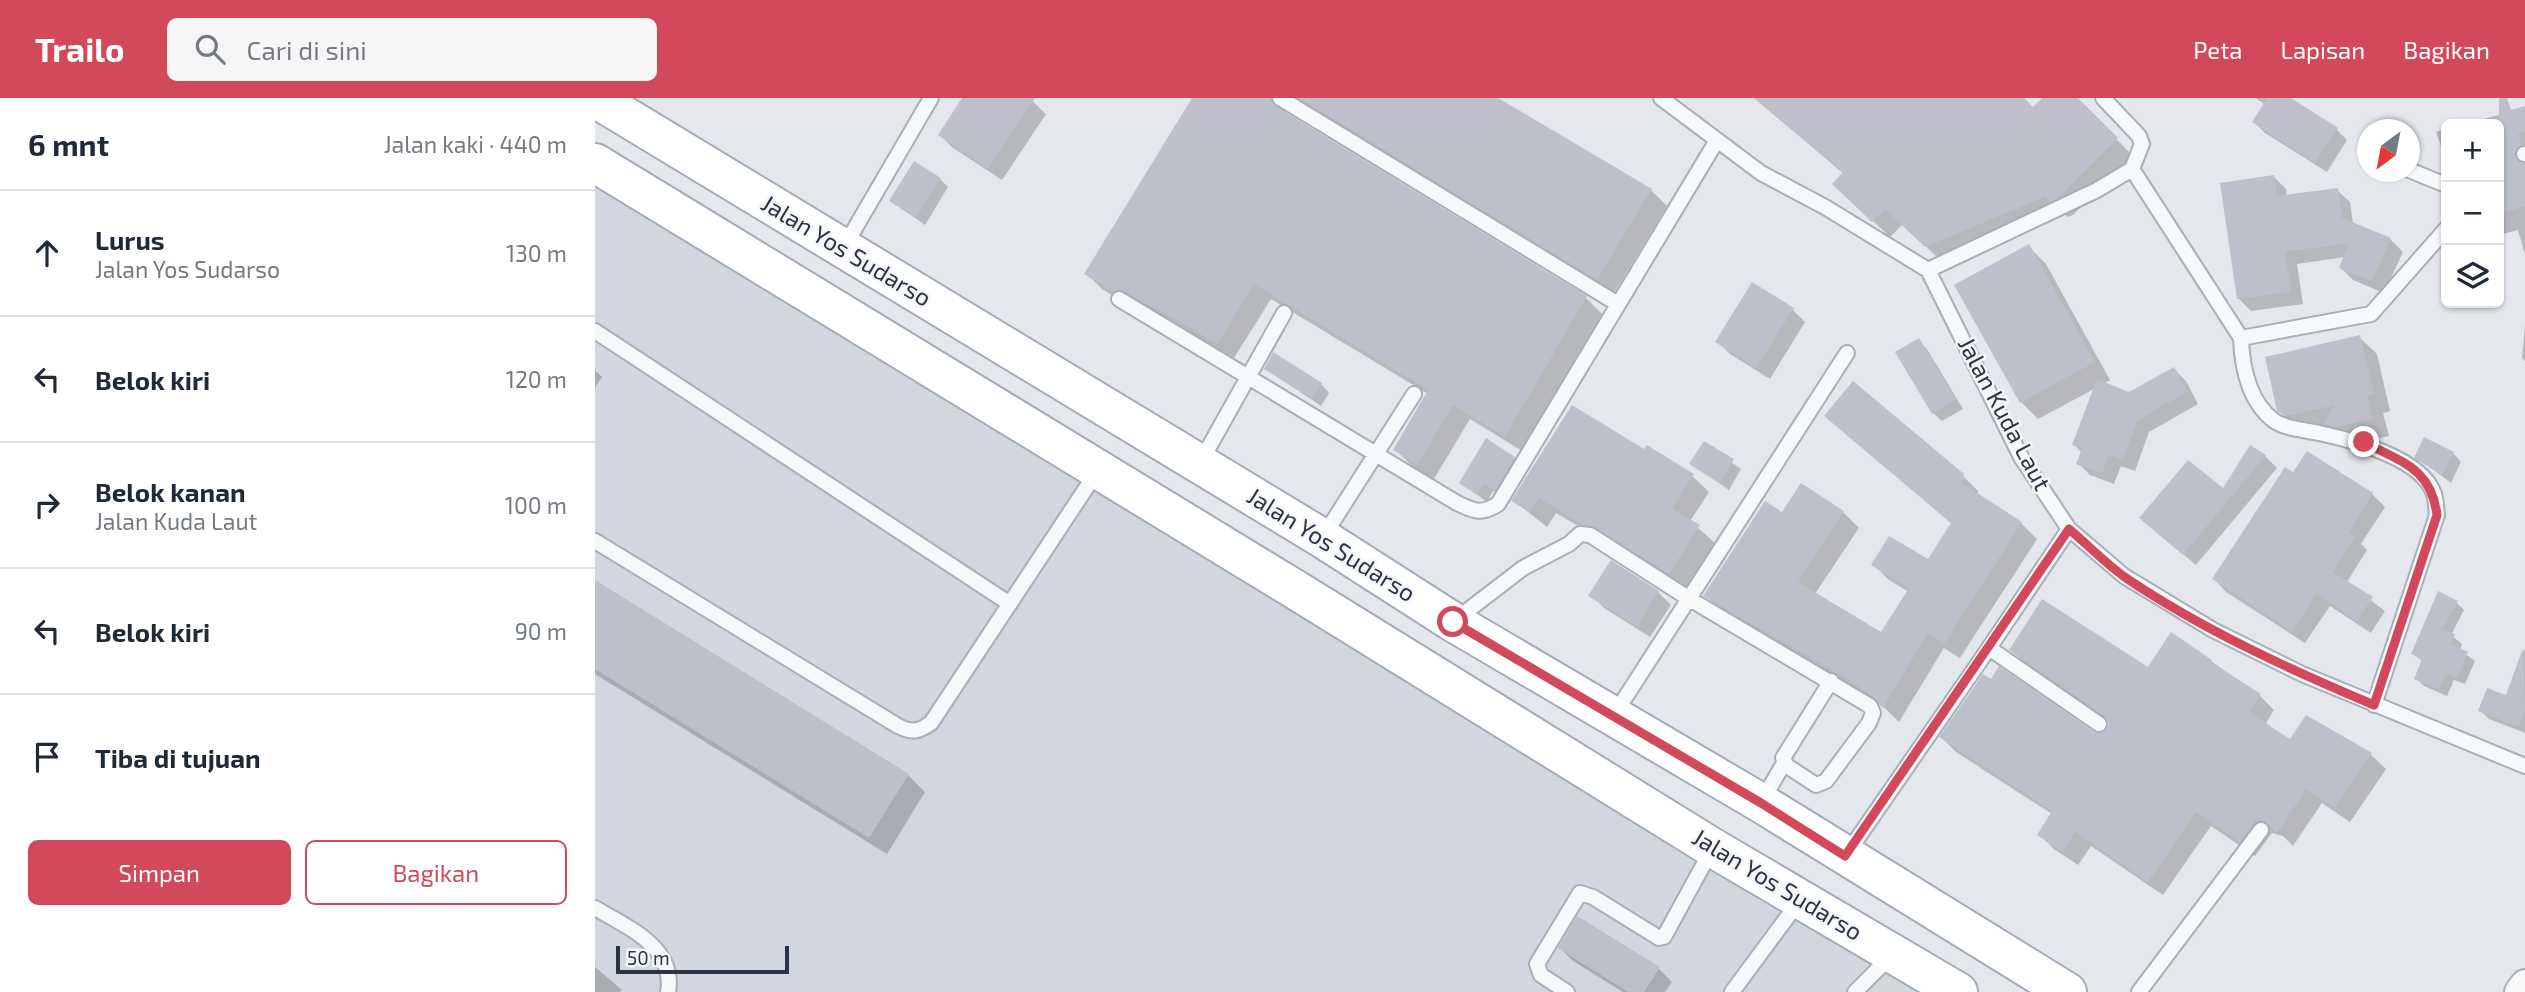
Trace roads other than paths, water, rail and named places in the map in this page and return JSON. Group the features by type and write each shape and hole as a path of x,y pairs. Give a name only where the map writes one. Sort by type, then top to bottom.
{"main road":[{"name":"Jalan Yos Sudarso","path":"595,98 1322,538 1453,622 1761,803 2067,992"},
{"name":"Jalan Yos Sudarso","path":"595,163 1099,469 1713,848 1958,992"}],"street":[{"path":"2519,992 2525,984"}],"lane":[{"path":"843,249 931,98"},
{"path":"1280,98 1618,304"},
{"path":"1661,98 1716,142 1761,173 1825,207 1928,270 2097,190 2132,169 2142,144 2139,136 2103,98"},
{"path":"1119,299 1475,512 1487,511 1498,504 1716,142"},
{"path":"2132,169 2241,338 2242,368 2261,408 2275,422 2364,442 2423,476 2434,493 2437,515 2374,705"},
{"path":"2420,174 2441,183"},
{"path":"2241,338 2371,314 2441,235"},
{"name":"Jalan Kuda Laut","path":"1928,270 2021,457 2069,529 2124,576 2213,630 2302,674 2525,766"},
{"path":"1199,464 1284,313"},
{"path":"595,331 1010,604"},
{"path":"1613,716 1847,353"},
{"path":"1322,538 1413,394"},
{"path":"595,541 909,732 920,731 930,723 1099,469"},
{"path":"1845,856 2069,529"},
{"path":"1453,622 1523,568 1570,544 1580,534 1590,535 1688,598 1870,706 1873,713 1869,723 1820,785 1813,784 1784,763"},
{"path":"1989,648 2099,724"},
{"path":"1761,803 1784,763 1785,751 1831,681"},
{"path":"2139,992 2261,830"},
{"path":"1567,992 1541,975 1537,964 1580,893 1593,897 1659,938 1664,937 1713,848"},
{"path":"1733,992 1801,898"},
{"path":"595,908 636,933 659,952 668,966 668,992"},
{"path":"1855,992 1893,954"}]}
